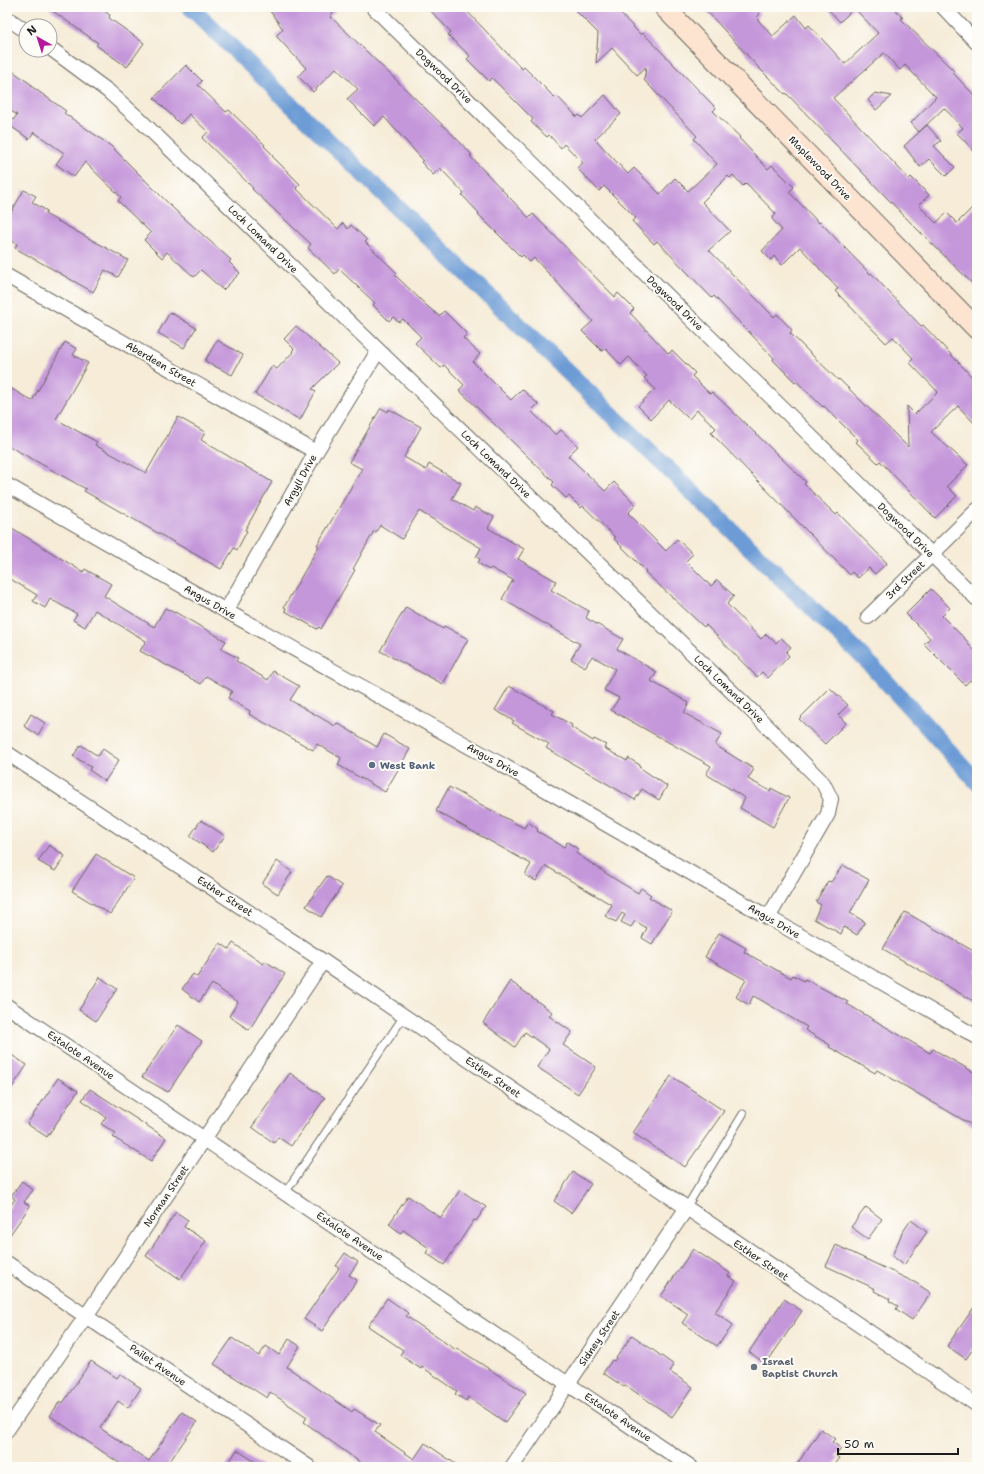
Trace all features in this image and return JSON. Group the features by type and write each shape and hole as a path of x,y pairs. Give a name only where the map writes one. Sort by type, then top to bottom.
{"street":[{"name":"Dogwood Drive","path":"373,7 977,599"},
{"name":"Maplewood Drive","path":"664,7 977,329"},
{"path":"943,7 977,43"},
{"path":"7,18 18,26"},
{"name":"Loch Lomand Drive","path":"58,54 108,91 758,717 823,783 831,799 828,814 768,918"},
{"name":"Aberdeen Street","path":"7,276 316,452"},
{"name":"Argyll Drive","path":"226,611 316,452 378,351"},
{"name":"Angus Drive","path":"7,485 226,611 513,771 977,1037"},
{"name":"3rd Street","path":"868,617 977,510"},
{"name":"Esther Street","path":"7,753 323,961 686,1209 977,1405"},
{"name":"Norman Street","path":"7,1430 86,1316 323,961"},
{"name":"Estalote Avenue","path":"7,1006 691,1467"},
{"name":"Sidney Street","path":"512,1467 686,1209"},
{"name":"Pailet Avenue","path":"7,1263 309,1467"}],"lane":[{"path":"285,1193 404,1016"},
{"path":"686,1209 743,1114"}],"building":[{"path":"47,7 98,7 110,15 109,18 144,43 127,67 96,45 98,43"},
{"path":"267,7 339,7 330,16 456,138 472,155 470,156 529,218 533,214 615,297 618,293 634,309 630,313 669,354 672,350 695,373 692,376 710,394 712,392 728,407 806,482 804,484 836,515 838,513 887,563 875,574 869,568 858,578 852,572 850,575 711,433 716,428 697,410 689,419 669,400 651,419 638,406 655,389 644,378 647,376 629,357 621,365 605,348 602,351 582,331 593,321 534,258 530,262 523,255 521,257 478,214 479,213 462,195 464,193 440,168 433,175 421,162 423,160 384,117 374,126 347,99 358,89 336,68 313,92 298,76 306,68 276,36 283,29"},
{"path":"427,7 463,7 522,69 524,67 555,98 557,96 577,117 579,115 582,118 605,95 621,114 595,139 628,174 634,168 660,194 675,178 688,191 717,164 694,139 697,136 644,80 646,67 637,75 612,48 596,63 598,33 572,7 614,7 641,35 643,33 716,108 713,111 740,137 739,138 768,169 772,165 794,187 789,192 870,274 871,273 921,326 923,325 977,382 977,426 958,406 931,432 968,465 947,486 957,496 935,518 880,461 878,463 856,442 858,440 824,406 823,407 796,381 795,382 773,360 774,358 714,296 712,298 657,241 654,244 632,221 636,218 604,186 599,191 577,168 583,163 564,144 561,148 549,135 547,137 531,122 533,119 492,78 489,81 467,59 470,56 448,35 451,32","holes":["733,175 743,186 746,183 776,214 772,219 782,230 762,251 771,260 774,256 782,265 800,247 838,289 835,291 886,343 893,337 913,358 909,362 938,392 915,414 907,406 908,447 790,333 792,330 777,314 774,317 709,250 730,231 702,202 728,176 730,178"]},
{"path":"703,7 753,7 760,14 756,18 773,36 796,15 806,28 809,25 845,64 878,33 854,8 840,22 826,7 893,7 903,18 901,19 954,71 953,73 977,98 977,154 957,133 963,128 944,108 919,132 911,123 936,97 905,65 900,70 884,53 833,98 909,179 911,177 929,195 919,205 936,223 947,213 957,223 977,203 977,288 914,226 786,93 785,94 758,67"},
{"path":"186,65 202,81 198,85 226,112 229,110 265,145 264,146 273,155 272,156 300,184 296,188 338,229 343,223 348,229 351,225 367,240 365,242 397,273 395,275 427,306 439,316 444,311 467,334 463,338 480,354 473,362 511,400 522,389 538,404 531,411 556,435 561,430 578,446 568,456 605,491 614,482 636,505 628,513 666,551 677,539 693,554 686,561 711,586 717,580 734,596 727,604 761,639 766,634 776,643 781,638 791,647 786,652 789,656 768,678 762,672 757,677 706,625 704,627 645,572 646,571 614,539 615,537 583,506 581,508 569,496 566,498 552,485 554,482 459,390 464,385 444,365 441,368 415,343 421,337 403,319 399,322 393,317 389,321 373,305 375,303 339,269 335,274 308,248 311,244 252,189 253,188 202,138 208,132 189,114 180,124 154,98"},
{"path":"14,72 66,111 64,113 111,146 174,209 231,260 229,262 240,273 223,290 201,270 194,277 167,252 162,258 144,240 151,233 118,201 121,197 85,162 74,177 56,164 64,153 34,132 29,139 9,125 17,115 7,108 7,82"},
{"path":"875,93 892,96 876,110 868,100"},
{"path":"927,125 941,141 934,146 955,167 946,176 929,159 920,167 904,146"},
{"path":"24,190 36,196 32,202 47,211 45,214 128,260 118,277 105,270 93,292 15,248 17,244 7,238 7,219"},
{"path":"170,312 196,328 184,348 158,333"},
{"path":"296,326 338,363 312,389 316,391 300,420 255,394 272,366 277,369 293,352 292,351 294,349 284,339"},
{"path":"217,340 243,355 232,375 205,361"},
{"path":"65,342 77,349 73,355 88,363 56,419 97,442 95,445 146,473 178,417 205,432 201,440 272,482 245,530 247,531 237,550 234,548 221,569 84,491 86,489 7,445 7,386 32,401"},
{"path":"381,408 388,412 389,409 421,427 404,457 426,470 429,464 461,483 452,499 473,511 475,507 494,517 488,528 524,549 518,559 556,581 551,590 589,611 586,618 623,639 617,649 657,672 651,681 689,703 684,713 722,734 715,745 754,769 748,779 770,791 771,788 789,798 773,827 740,808 745,798 706,774 711,766 611,710 619,698 604,690 615,669 592,656 585,667 571,659 580,644 502,599 513,580 491,568 489,570 478,563 480,559 476,557 481,548 419,511 402,539 380,525 376,532 374,531 353,569 355,570 321,629 319,627 317,629 285,611 286,608 284,607 319,546 317,545 362,469 349,462"},
{"path":"12,528 83,572 85,569 111,584 104,596 154,627 165,608 175,612 226,641 221,649 238,658 236,661 268,680 273,671 299,686 290,700 335,726 337,723 377,747 384,734 410,749 385,792 338,765 341,758 317,744 313,750 249,714 250,711 228,698 232,691 206,676 201,684 140,651 146,641 95,610 85,627 73,620 77,614 50,599 45,608 33,601 37,595 7,577 7,536"},
{"path":"931,589 950,608 942,616 977,653 977,687 970,680 965,685 924,644 930,638 906,614"},
{"path":"406,607 443,629 444,626 468,639 443,684 380,651"},
{"path":"509,686 554,711 552,714 572,725 571,727 593,741 594,739 606,745 604,748 627,761 628,758 640,765 639,767 667,786 659,800 642,789 635,800 546,748 549,744 512,723 514,721 495,710"},
{"path":"830,688 848,705 838,715 846,723 825,744 799,719"},
{"path":"31,714 45,723 38,735 24,726"},
{"path":"81,745 98,756 103,749 119,760 105,781 89,770 91,767 73,756"},
{"path":"449,787 524,828 528,822 538,829 537,831 564,847 567,842 578,849 576,853 613,878 638,893 641,888 651,895 649,897 672,911 652,944 642,938 647,928 635,921 631,927 621,922 625,915 622,913 616,922 605,916 612,905 546,866 536,881 525,875 531,864 436,811"},
{"path":"201,820 225,836 213,852 190,836"},
{"path":"49,845 65,856 55,871 38,861"},
{"path":"96,854 134,878 110,914 72,891"},
{"path":"277,861 292,872 278,894 262,884"},
{"path":"843,865 869,880 850,913 865,922 857,935 844,927 841,934 814,919 821,905 816,902 828,881 831,882"},
{"path":"327,876 342,886 321,917 306,906"},
{"path":"905,912 977,953 977,1003 883,949"},
{"path":"719,933 746,948 744,952 791,978 793,975 804,981 805,979 848,1002 847,1004 930,1053 933,1049 977,1074 977,1128 877,1070 875,1073 829,1047 830,1045 805,1030 807,1027 759,999 753,996 749,1005 736,997 746,980 705,957"},
{"path":"220,943 229,949 233,943 263,964 265,961 285,974 249,1030 229,1016 238,1002 212,984 199,1002 182,989 193,974 197,977"},
{"path":"100,977 117,989 96,1021 79,1010"},
{"path":"510,981 552,1012 549,1016 572,1032 563,1045 596,1067 578,1094 537,1067 549,1049 525,1032 515,1047 483,1023"},
{"path":"178,1025 202,1041 168,1092 142,1077"},
{"path":"7,1052 27,1065 7,1095"},
{"path":"290,1073 325,1098 291,1146 278,1137 274,1143 252,1127"},
{"path":"671,1076 724,1111 685,1167 633,1133"},
{"path":"58,1078 78,1091 47,1137 27,1124"},
{"path":"90,1089 166,1138 151,1161 113,1137 116,1133 101,1124 106,1117 82,1100"},
{"path":"573,1172 591,1184 571,1213 554,1201"},
{"path":"22,1181 33,1190 24,1202 30,1206 7,1239 7,1211 15,1199 11,1196"},
{"path":"460,1190 486,1207 476,1221 474,1220 444,1265 426,1253 429,1248 403,1230 401,1233 389,1224 408,1196 441,1218"},
{"path":"866,1207 882,1219 868,1239 851,1227"},
{"path":"176,1212 188,1220 184,1227 206,1241 180,1279 146,1256"},
{"path":"911,1220 927,1232 904,1265 892,1256 902,1233"},
{"path":"836,1245 916,1283 931,1293 912,1320 896,1309 898,1306 889,1301 890,1299 874,1291 875,1289 826,1266"},
{"path":"693,1249 730,1273 728,1276 736,1281 715,1312 733,1325 717,1346 682,1323 688,1314 661,1296"},
{"path":"345,1253 358,1262 349,1275 357,1280 322,1331 304,1319 339,1268 336,1266"},
{"path":"387,1298 408,1313 406,1316 456,1350 457,1348 526,1393 505,1422 468,1397 466,1401 455,1394 457,1391 422,1367 421,1369 400,1355 403,1350 368,1326"},
{"path":"784,1299 802,1311 766,1364 749,1352"},
{"path":"977,1303 977,1343 966,1359 947,1346"},
{"path":"632,1335 674,1365 670,1372 693,1387 672,1417 625,1385 624,1387 603,1373 612,1360 614,1361"},
{"path":"232,1338 259,1356 266,1346 279,1355 289,1339 300,1346 287,1367 352,1412 354,1409 380,1425 375,1432 414,1459 425,1443 460,1467 367,1467 304,1422 307,1417 270,1392 267,1398 214,1364"},
{"path":"91,1361 117,1378 120,1374 141,1388 128,1408 118,1401 100,1428 149,1461 182,1412 197,1422 166,1467 125,1467 50,1416 60,1401 63,1403"},
{"path":"821,1429 835,1439 832,1442 841,1448 836,1456 839,1458 832,1467 795,1467"},
{"path":"237,1450 263,1467 226,1467"}],"waterway":[{"path":"190,7 873,667 977,782"}],"place":[{"name":"West Bank","path":"372,765"},
{"name":"Israel Baptist Church","path":"754,1367"}]}
